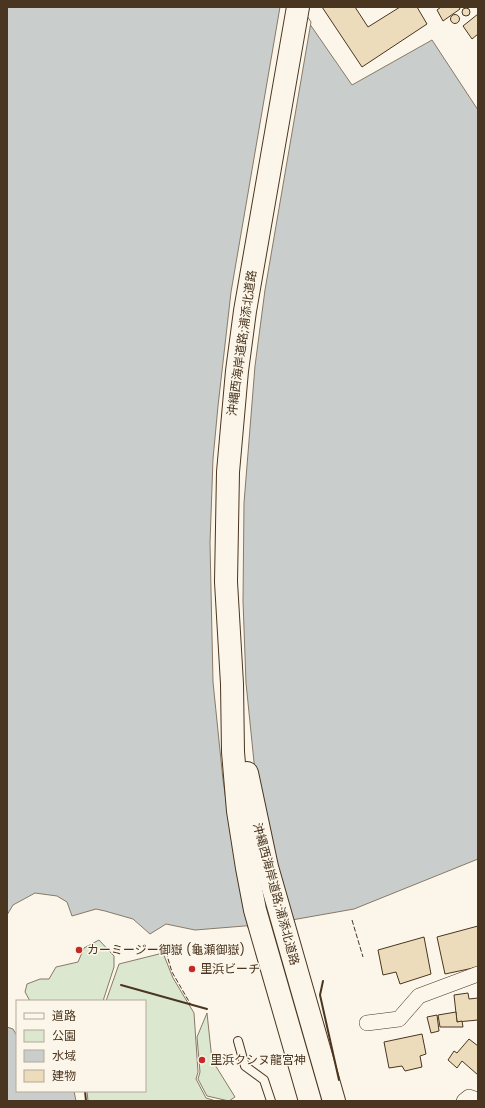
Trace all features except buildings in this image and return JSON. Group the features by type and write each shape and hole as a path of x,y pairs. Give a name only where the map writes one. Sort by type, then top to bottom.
{"highway":[{"name":"沖縄西海岸道路;浦添北道路","path":"298,7 245,311 232,414 226,526 226,582 232,684 233,752 238,811 255,910 310,1101"},
{"name":"沖縄西海岸道路;浦添北道路","path":"232,684 242,751 260,837 334,1101"}],"street":[{"path":"367,1023 399,1019 419,996 478,974"},
{"path":"464,1101 469,1096 478,1100"}],"lane":[{"path":"238,1041 245,1066 264,1080 272,1101"}],"green space":[{"path":"99,940 114,956 114,967 103,1000 29,1000 25,992 27,984 40,979 49,979 56,967 78,962 84,948"},
{"path":"163,953 173,978 194,1013 198,1072 196,1079 206,1098 216,1101 88,1101 87,1092 146,1092 146,1000 106,1000 119,964"},
{"path":"207,1013 212,1060 235,1097 229,1101 207,1096 198,1079 200,1072 197,1037"}],"water":[{"path":"7,7 298,7 352,85 432,40 478,110 478,859 354,909 269,924 195,930 166,924 150,934 133,919 105,911 96,909 72,916 67,902 57,896 35,893 13,905 7,915"},
{"path":"7,1027 13,1029 16,1034 16,1092 74,1092 76,1101 7,1101"}],"pier":[{"path":"280,7 301,7 311,22 265,290 255,366 244,503 243,601 246,683 254,762 263,815 291,922 248,928 232,841 223,780 213,682 210,543 213,459 231,292"}],"fence":[{"path":"352,920 363,957"},
{"path":"166,952 172,972 191,1005"}],"wall":[{"path":"323,981 320,995 339,1080"},
{"path":"121,985 207,1009"},
{"path":"85,1092 86,1101"}],"place":[{"name":"カーミージー御嶽 (龜瀬御嶽)","path":"79,950"},
{"name":"里浜ビーチ","path":"192,969"},
{"name":"里浜クシヌ龍宮神","path":"202,1060"}]}
